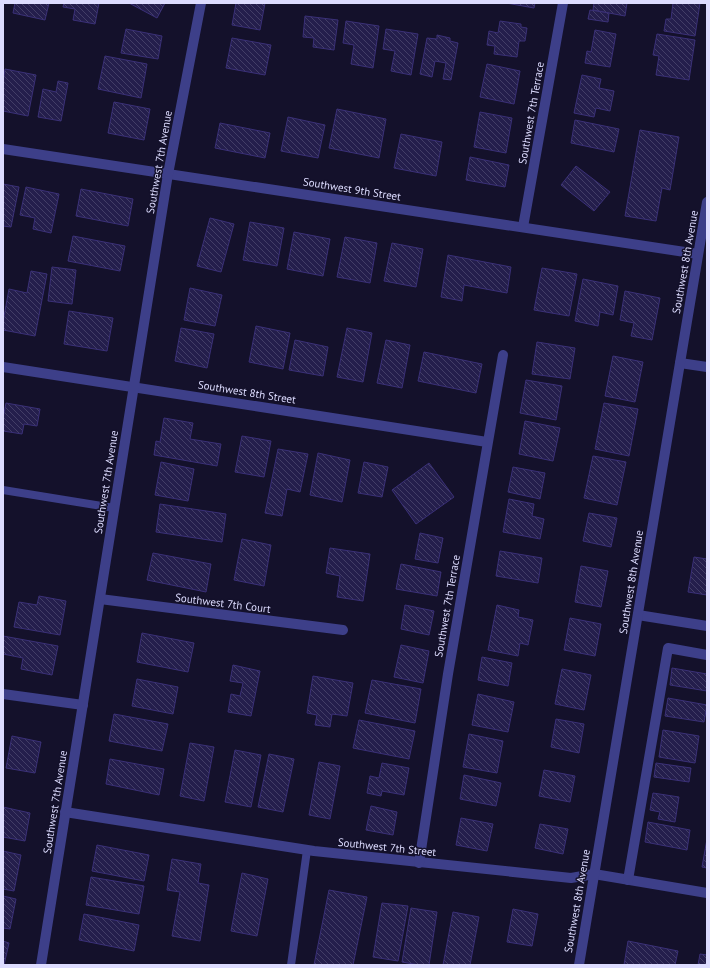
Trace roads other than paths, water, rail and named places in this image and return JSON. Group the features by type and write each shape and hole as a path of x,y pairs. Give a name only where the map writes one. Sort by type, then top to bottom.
{"street":[{"name":"Southwest 7th Avenue","path":"41,965 168,174 201,3"},
{"name":"Southwest 7th Terrace","path":"523,227 563,3"},
{"name":"Southwest 9th Street","path":"3,149 698,254"},
{"name":"Southwest 8th Avenue","path":"579,965 707,202"},
{"name":"Southwest 7th Terrace","path":"419,862 448,674 503,355"},
{"path":"680,363 707,367"},
{"name":"Southwest 8th Street","path":"3,367 134,386 487,442"},
{"name":"Southwest 7th Court","path":"100,599 344,630"},
{"path":"638,615 707,626"},
{"path":"628,880 668,648 707,655"},
{"path":"3,694 83,705"},
{"name":"Southwest 7th Street","path":"65,812 307,850 571,878 594,874 707,892"}],"lane":[{"path":"3,490 114,508"},
{"path":"291,965 307,850"}]}
